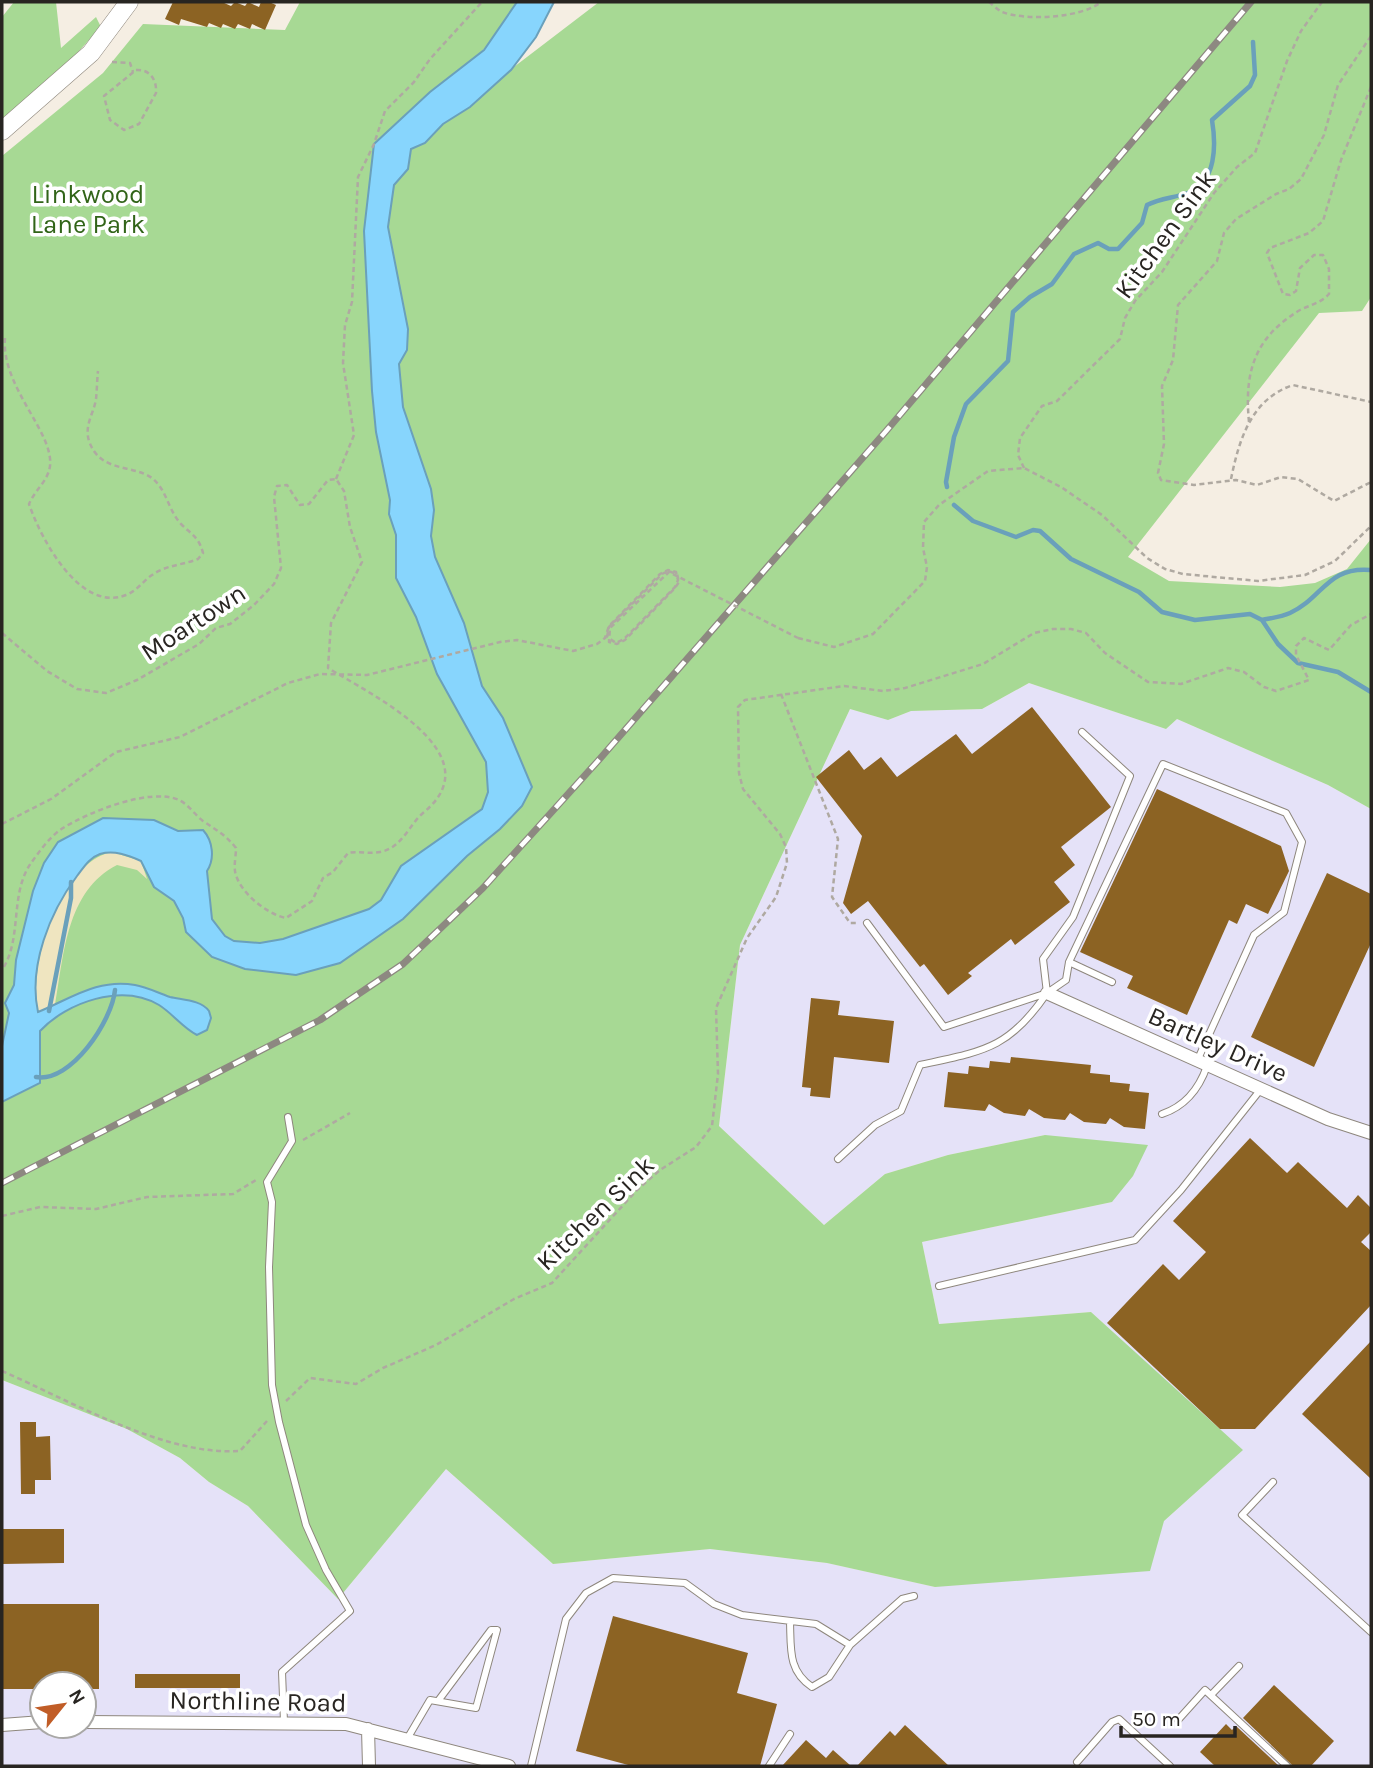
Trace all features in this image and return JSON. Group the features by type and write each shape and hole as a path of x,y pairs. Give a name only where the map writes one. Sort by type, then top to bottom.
{"street":[{"path":"2,131 91,54 129,2"},
{"name":"Bartley Drive","path":"1047,993 1328,1119 1371,1133"},
{"name":"Northline Road","path":"98,1722 346,1724 509,1766"},
{"path":"2,1726 28,1723"},
{"path":"368,1729 369,1766"}],"lane":[{"path":"838,1159 875,1125 901,1111 920,1065 1003,1042 1028,1022 1047,993 1043,959 1073,917 1130,776 1082,732"},
{"path":"867,923 944,1027 1047,993 1066,980 1069,962 1163,764 1286,813 1302,842 1284,912 1254,935 1193,1093 1176,1108 1162,1114"},
{"path":"1069,962 1112,982"},
{"path":"939,1286 1135,1240 1188,1182 1261,1088"},
{"path":"284,1722 282,1672 350,1611 326,1570 306,1525 272,1385 269,1267 272,1202 267,1187 269,1176 290,1146 288,1117"},
{"path":"1273,1482 1242,1515 1371,1632"},
{"path":"531,1766 566,1619 586,1593 613,1578 685,1583 714,1604 742,1615 816,1623 850,1645"},
{"path":"790,1622 792,1657 798,1678 812,1687 829,1677 850,1645 902,1599 914,1595"},
{"path":"407,1739 430,1700 476,1708 497,1630 491,1630 438,1701"},
{"path":"1211,1695 1239,1665"},
{"path":"1178,1720 1205,1690 1287,1766"},
{"path":"1076,1762 1112,1722 1119,1720 1170,1766"},
{"path":"769,1766 790,1734"}],"path":[{"path":"2,970 13,949 24,877 51,837 63,828 134,799 165,796 181,801 205,822 215,827 236,848 235,872 253,899 262,908 286,918 312,901 323,878 333,872 348,853 382,852 405,838 421,815 442,796 447,784 443,762 434,747 401,712 382,697 328,667 329,631 337,606 362,562 350,527 344,491 336,479 354,435 343,363 345,325 352,302 358,177 374,144 385,111 414,82 482,2"},
{"path":"989,2 1002,12 1055,17 1094,8 1101,2"},
{"name":"Kitchen Sink","path":"1024,468 1018,455 1020,438 1042,406 1057,401 1120,339 1125,318 1135,301 1162,272 1214,192 1237,167 1255,153 1259,134 1275,103 1287,61 1301,31 1322,2"},
{"path":"1371,36 1338,85 1314,157 1301,179 1289,189 1236,219 1224,233 1217,261 1178,304 1173,360 1162,386 1164,444 1158,473 1161,480 1194,485 1231,480 1256,485 1281,477 1298,479 1334,501 1371,482"},
{"path":"112,62 130,63 133,72"},
{"path":"140,70 149,74 155,83 156,93 139,124 124,130 110,120 103,98 108,90 123,83 133,72 140,70"},
{"path":"1249,422 1247,397 1263,339 1300,310 1329,294 1329,270 1324,255 1314,255 1300,268 1296,291 1290,295 1283,293 1279,286 1267,253 1270,248 1309,233 1323,222 1341,160 1371,87"},
{"path":"5,338 4,354 9,374 45,445 50,463 47,478 29,503 35,521 66,571 83,590 107,597 126,595 152,575 198,559 203,553 200,542 191,530 181,524 159,484 149,476 113,466 97,454 90,442 87,428 96,400 98,371"},
{"path":"1231,480 1249,422 1263,402 1293,385 1371,402"},
{"path":"2,824 51,799 116,752 180,737 288,683 320,674 367,675 500,642 517,640 573,651 597,644 606,638 605,634 609,626 660,574 668,570 676,572 678,580 675,587 624,639 617,643 609,640 607,637 607,634 609,627 662,574 668,571 677,574 679,582 676,588 625,640 617,644 609,642 609,636 608,633 610,628 669,572 680,577 690,582 798,638 834,648 873,634 925,581 927,567 923,548 924,522 939,505 988,471 1024,468 1077,496 1147,558 1165,569 1183,574 1258,581 1305,575 1335,561 1371,526"},
{"name":"Moartown","path":"2,633 47,671 77,689 106,693 136,680 199,644 216,628 230,624 254,606 274,584 281,568 274,497 277,486 287,485 300,505 309,504 328,480 336,479"},
{"path":"867,923 850,923 832,897 838,839 780,694 844,686 883,691 905,688 983,664 1034,633 1053,629 1071,629 1086,633 1105,653 1147,682 1181,684 1227,667 1244,672 1264,687 1276,691 1309,680 1307,670 1296,655 1296,646 1304,638 1329,650 1351,625 1371,614"},
{"name":"Kitchen Sink","path":"277,1410 310,1378 356,1384 383,1368 436,1345 514,1299 552,1283 637,1191 660,1170 696,1147 712,1126 717,1085 716,1008 720,992 747,938 776,897 787,863 786,847 780,834 743,789 739,773 738,707 745,700 780,694"},
{"path":"290,1146 320,1132 350,1113"},
{"path":"2,1216 40,1207 96,1209 147,1197 233,1194 252,1180 267,1187"},
{"path":"2,1371 142,1431 202,1450 240,1451 277,1410"}],"shaded area":[{"path":"1029,683 1166,729 1177,719 1328,785 1371,809 1371,1766 2,1766 2,1380 127,1429 180,1458 209,1482 248,1506 338,1599 446,1469 553,1564 710,1549 827,1563 935,1587 1164,1521 1242,1450 1091,1312 939,1324 922,1242 1112,1202 1045,1135 948,1155 885,1174 824,1225 719,1126 740,945 850,709 888,720 911,711 982,709"}],"green space":[{"path":"14,2 56,2 61,48 96,17 101,27 67,64 2,119 2,17"},
{"name":"Linkwood Lane Park","path":"300,2 517,2 503,27 476,58 502,76 599,2 1371,2 1371,297 1362,311 1319,313 1128,557 1169,581 1280,587 1315,583 1347,569 1371,539 1371,809 1328,785 1177,719 1166,729 1029,683 982,709 911,711 888,720 850,709 740,945 719,1126 824,1225 885,1174 948,1155 1045,1135 1148,1145 1133,1176 1112,1202 922,1242 939,1324 1091,1312 1243,1450 1164,1521 1150,1571 935,1587 827,1563 710,1549 553,1564 446,1469 338,1599 248,1506 209,1482 180,1458 127,1429 2,1380 2,156 103,73 143,24 285,30"}],"sand":[{"path":"112,852 141,861 147,879 137,870 117,865 100,876 87,891 70,926 55,1005 38,1012 38,969 51,918 77,875 93,860"}],"water":[{"path":"517,2 554,2 536,37 511,70 470,107 443,124 425,143 411,149 408,169 394,185 388,227 408,329 407,350 399,364 403,407 431,489 434,510 431,536 435,557 464,623 482,686 503,718 532,787 522,806 500,829 467,856 403,919 340,963 296,975 245,969 212,957 186,932 183,918 174,901 154,887 141,861 116,853 96,856 84,866 67,890 50,923 36,976 38,1012 96,987 109,984 135,985 206,1007 211,1018 207,1030 197,1035 164,1008 144,999 112,996 80,1004 51,1021 40,1031 40,1083 2,1102 2,1046 9,1013 5,1003 14,985 16,960 33,891 44,863 58,842 103,818 154,820 178,831 203,830 212,850 207,871 212,919 225,936 234,941 260,943 283,939 369,909 381,900 401,866 482,809 488,792 486,762 437,674 416,617 396,578 396,535 389,514 390,500 376,432 372,391 364,231 374,144 430,92 484,50"}],"building":[{"path":"173,2 222,2 231,6 235,2 245,6 248,2 259,7 261,2 269,2 276,5 265,30 252,24 250,29 238,24 235,29 223,24 221,28 209,23 207,27 181,19 179,25 165,19"},
{"path":"1032,707 1111,807 1061,847 1075,865 1054,882 1070,902 1015,945 1011,939 968,973 972,976 948,995 924,964 920,967 868,901 851,914 843,903 862,836 816,777 849,750 864,770 881,757 897,777 956,734 972,754"},
{"path":"1157,789 1281,846 1289,871 1268,914 1246,904 1237,924 1229,920 1187,1015 1127,988 1133,976 1080,952"},
{"path":"1327,873 1371,894 1371,943 1314,1067 1251,1037"},
{"path":"811,998 840,1001 838,1015 894,1021 889,1063 834,1057 830,1098 810,1096 811,1088 802,1087"},
{"path":"1011,1057 1091,1065 1090,1073 1110,1075 1110,1082 1130,1084 1129,1091 1149,1093 1145,1129 1124,1127 1110,1118 1106,1124 1084,1122 1070,1113 1065,1120 1044,1118 1029,1109 1025,1116 1004,1113 989,1104 985,1111 944,1107 948,1072 968,1074 969,1066 989,1068 990,1061 1010,1063"},
{"path":"1250,1138 1287,1173 1298,1162 1347,1208 1358,1195 1371,1208 1371,1232 1361,1242 1371,1251 1371,1305 1255,1429 1220,1429 1107,1323 1163,1264 1179,1280 1206,1252 1173,1221"},
{"path":"1371,1341 1371,1479 1302,1414"},
{"path":"20,1422 36,1422 36,1437 50,1436 51,1480 35,1480 35,1494 21,1494"},
{"path":"2,1529 64,1529 64,1563 2,1564"},
{"path":"2,1604 99,1604 99,1689 98,1670 28,1670 28,1689 2,1689"},
{"path":"613,1616 748,1653 737,1693 777,1704 760,1766 632,1766 576,1751"},
{"path":"135,1674 240,1674 240,1688 135,1688"},
{"path":"1274,1685 1334,1741 1311,1766 1293,1766 1243,1718"},
{"path":"1226,1724 1232,1730 1236,1726 1279,1766 1215,1766 1200,1752"},
{"path":"905,1725 949,1766 857,1766 890,1731 895,1736"},
{"path":"806,1740 826,1758 833,1750 851,1766 782,1766"}],"waterway":[{"path":"947,487 954,437 966,404 1008,361 1013,312 1030,297 1052,284 1074,254 1098,243 1109,249 1118,249 1142,223 1147,205 1198,188 1205,180 1212,161 1212,120 1250,86 1255,75 1253,42"},
{"path":"954,505 973,521 1016,537 1033,530 1040,531 1071,559 1139,592 1162,612 1195,620 1250,614 1262,620 1278,644 1298,663 1338,672 1371,692"},
{"path":"1262,620 1287,614 1301,607 1326,584 1344,573 1371,570"},
{"path":"49,1011 71,898 71,882"},
{"path":"36,1077 49,1076 63,1070 88,1047 106,1018 115,990"}],"railway":[{"path":"2,1183 320,1020 403,964 483,888 597,762 887,430 1251,2"}]}
